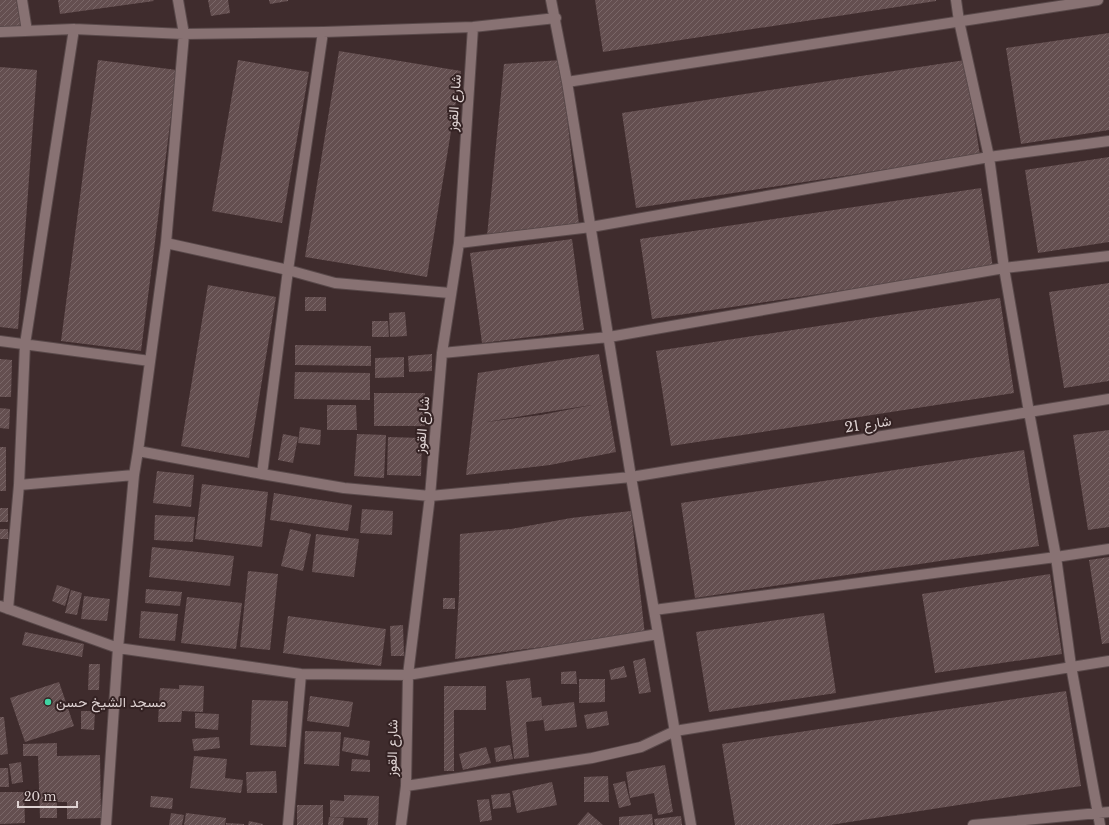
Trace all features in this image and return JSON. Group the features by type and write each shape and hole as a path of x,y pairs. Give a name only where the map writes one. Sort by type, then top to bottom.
{"street":[{"path":"22,0 27,31"},
{"path":"106,825 118,648 134,475 166,243 184,34 178,0"},
{"path":"551,0 556,18 567,82 631,477 691,825"},
{"path":"956,0 959,21 989,157 1004,268 1056,557 1071,666 1100,825"},
{"path":"567,82 1098,0"},
{"path":"0,32 74,29 184,34 323,32 473,27 556,18"},
{"name":"شارع القوز","path":"401,825 406,786 408,675 430,496 442,353 450,293 459,243 473,27"},
{"path":"74,29 25,344 19,485 4,607 118,648 301,674 408,675 658,634"},
{"path":"262,474 288,270 323,32"},
{"path":"459,243 591,227 989,157 1109,141"},
{"path":"166,243 288,270 335,283 450,293"},
{"path":"442,353 609,337 1004,268 1109,256"},
{"path":"0,341 150,361"},
{"name":"شارع 21","path":"138,451 344,488 430,496 631,477 1109,400"},
{"path":"19,485 134,475"},
{"path":"654,610 1109,549"},
{"path":"406,786 592,758 641,747 675,731 1109,661"},
{"path":"288,825 301,674"},
{"path":"973,825 1109,812"}],"building":[{"path":"0,0 18,0 22,26 0,26"},
{"path":"58,0 153,0 154,1 60,14"},
{"path":"208,0 228,0 230,13 211,16"},
{"path":"269,0 288,0 288,1 270,4"},
{"path":"595,0 936,0 936,1 603,52"},
{"path":"1109,33 1109,130 1021,144 1006,48"},
{"path":"339,51 461,71 427,277 305,257"},
{"path":"98,60 177,70 141,351 61,341"},
{"path":"238,60 309,72 282,223 212,211"},
{"path":"561,60 579,225 487,236 504,64"},
{"path":"965,60 980,155 636,208 622,113"},
{"path":"0,67 37,70 18,329 0,327"},
{"path":"1109,157 1109,242 1038,253 1025,170"},
{"path":"981,188 993,268 652,319 640,239"},
{"path":"572,239 584,330 482,343 470,253"},
{"path":"1109,283 1109,381 1064,388 1049,292"},
{"path":"208,285 276,297 249,458 181,446"},
{"path":"305,297 326,297 326,311 305,311"},
{"path":"1000,298 1014,393 671,446 656,351"},
{"path":"405,312 407,336 390,337 389,313"},
{"path":"372,321 388,321 389,337 372,337"},
{"path":"295,345 371,346 371,366 295,365"},
{"path":"432,354 432,371 409,372 408,356"},
{"path":"599,354 616,452 550,465 466,475 478,373","holes":["592,405 541,415 487,422"]},
{"path":"404,357 404,377 375,378 375,358"},
{"path":"0,359 12,360 11,397 0,397"},
{"path":"295,372 370,373 370,400 294,399"},
{"path":"374,393 425,393 425,426 374,426"},
{"path":"327,405 356,405 357,430 327,430"},
{"path":"0,408 10,409 9,429 0,428"},
{"path":"300,427 321,430 320,445 298,443"},
{"path":"1109,430 1109,527 1088,530 1073,435"},
{"path":"283,434 298,437 293,463 278,460"},
{"path":"357,434 386,435 384,478 354,476"},
{"path":"388,437 422,438 421,476 387,475"},
{"path":"0,447 6,447 6,491 0,491"},
{"path":"1024,450 1039,546 695,598 681,503"},
{"path":"157,471 194,475 191,507 153,503"},
{"path":"202,484 268,492 262,547 195,539"},
{"path":"274,493 352,505 348,531 270,520"},
{"path":"0,508 8,508 8,522 0,522"},
{"path":"362,509 393,511 392,535 360,533"},
{"path":"631,511 645,635 455,659 459,594 460,534 511,529 571,518"},
{"path":"155,515 195,517 193,542 154,540"},
{"path":"0,529 8,529 8,539 0,539"},
{"path":"290,529 311,534 303,571 281,566"},
{"path":"316,534 359,539 354,577 312,572"},
{"path":"152,547 234,556 230,586 149,577"},
{"path":"1109,557 1109,643 1102,644 1089,560"},
{"path":"248,571 278,574 270,650 240,647"},
{"path":"1050,574 1062,654 935,673 922,594"},
{"path":"57,585 70,589 65,606 52,601"},
{"path":"146,589 182,592 180,606 145,603"},
{"path":"71,590 82,593 77,615 65,613"},
{"path":"84,596 110,599 107,621 81,619"},
{"path":"187,597 242,603 236,649 181,643"},
{"path":"443,598 455,598 455,609 443,609"},
{"path":"141,611 178,614 175,641 139,638"},
{"path":"824,613 836,693 709,712 696,632"},
{"path":"288,616 386,629 381,666 283,653"},
{"path":"403,625 404,656 391,656 390,626"},
{"path":"25,632 84,644 82,657 22,645"},
{"path":"645,658 651,692 639,694 633,661"},
{"path":"89,664 100,664 99,690 88,690"},
{"path":"624,666 627,677 611,680 609,670"},
{"path":"576,671 577,684 561,684 561,672"},
{"path":"530,678 532,698 541,697 542,706 574,702 577,727 545,731 542,711 543,720 526,722 529,757 514,759 506,681"},
{"path":"579,679 605,679 605,702 579,703"},
{"path":"59,682 74,726 25,742 10,698"},
{"path":"179,685 204,686 203,712 182,711 181,722 158,722 160,688 179,689"},
{"path":"444,686 486,686 486,710 454,710 454,771 444,771"},
{"path":"1066,691 1081,786 830,825 735,825 722,744"},
{"path":"310,696 353,702 349,727 307,721"},
{"path":"252,700 288,701 286,747 250,745"},
{"path":"81,711 95,711 94,730 81,729"},
{"path":"607,711 609,725 587,729 584,715"},
{"path":"195,713 219,714 218,730 195,728"},
{"path":"0,717 4,717 8,754 0,755"},
{"path":"305,731 341,732 339,766 304,764"},
{"path":"219,737 220,748 194,751 192,739"},
{"path":"344,737 370,741 368,756 342,751"},
{"path":"57,743 57,756 100,755 101,818 67,819 67,802 57,802 57,818 40,818 38,756 23,756 23,744"},
{"path":"510,745 513,759 496,762 494,748"},
{"path":"486,747 491,763 463,770 459,754"},
{"path":"194,756 227,759 225,778 243,780 241,793 190,788"},
{"path":"352,759 370,760 370,772 351,771"},
{"path":"21,762 23,782 12,784 9,764"},
{"path":"665,765 673,812 658,815 654,793 630,798 626,772"},
{"path":"0,768 8,768 9,787 0,787"},
{"path":"276,771 277,793 247,793 246,772"},
{"path":"608,776 609,802 584,802 584,777"},
{"path":"625,781 631,805 619,808 613,784"},
{"path":"552,782 557,805 517,813 512,791"},
{"path":"0,792 24,792 25,823 0,824"},
{"path":"510,793 511,807 493,809 491,795"},
{"path":"344,795 379,796 378,825 367,825 368,818 330,817 330,800 344,801"},
{"path":"151,796 173,798 172,809 150,807"},
{"path":"489,799 492,820 480,822 477,800"},
{"path":"297,805 323,805 323,825 297,825"},
{"path":"588,812 603,825 577,825"},
{"path":"171,813 184,815 182,825 169,825"},
{"path":"186,813 226,818 225,825 184,825"},
{"path":"652,814 653,825 619,825 619,817"},
{"path":"681,816 682,825 655,825 654,819"},
{"path":"329,817 344,818 343,825 328,825"},
{"path":"249,821 263,824 263,825 248,825"},
{"path":"226,823 244,824 244,825 226,825"}],"place":[{"name":"مسجد الشيخ حسن","path":"48,702"}]}
